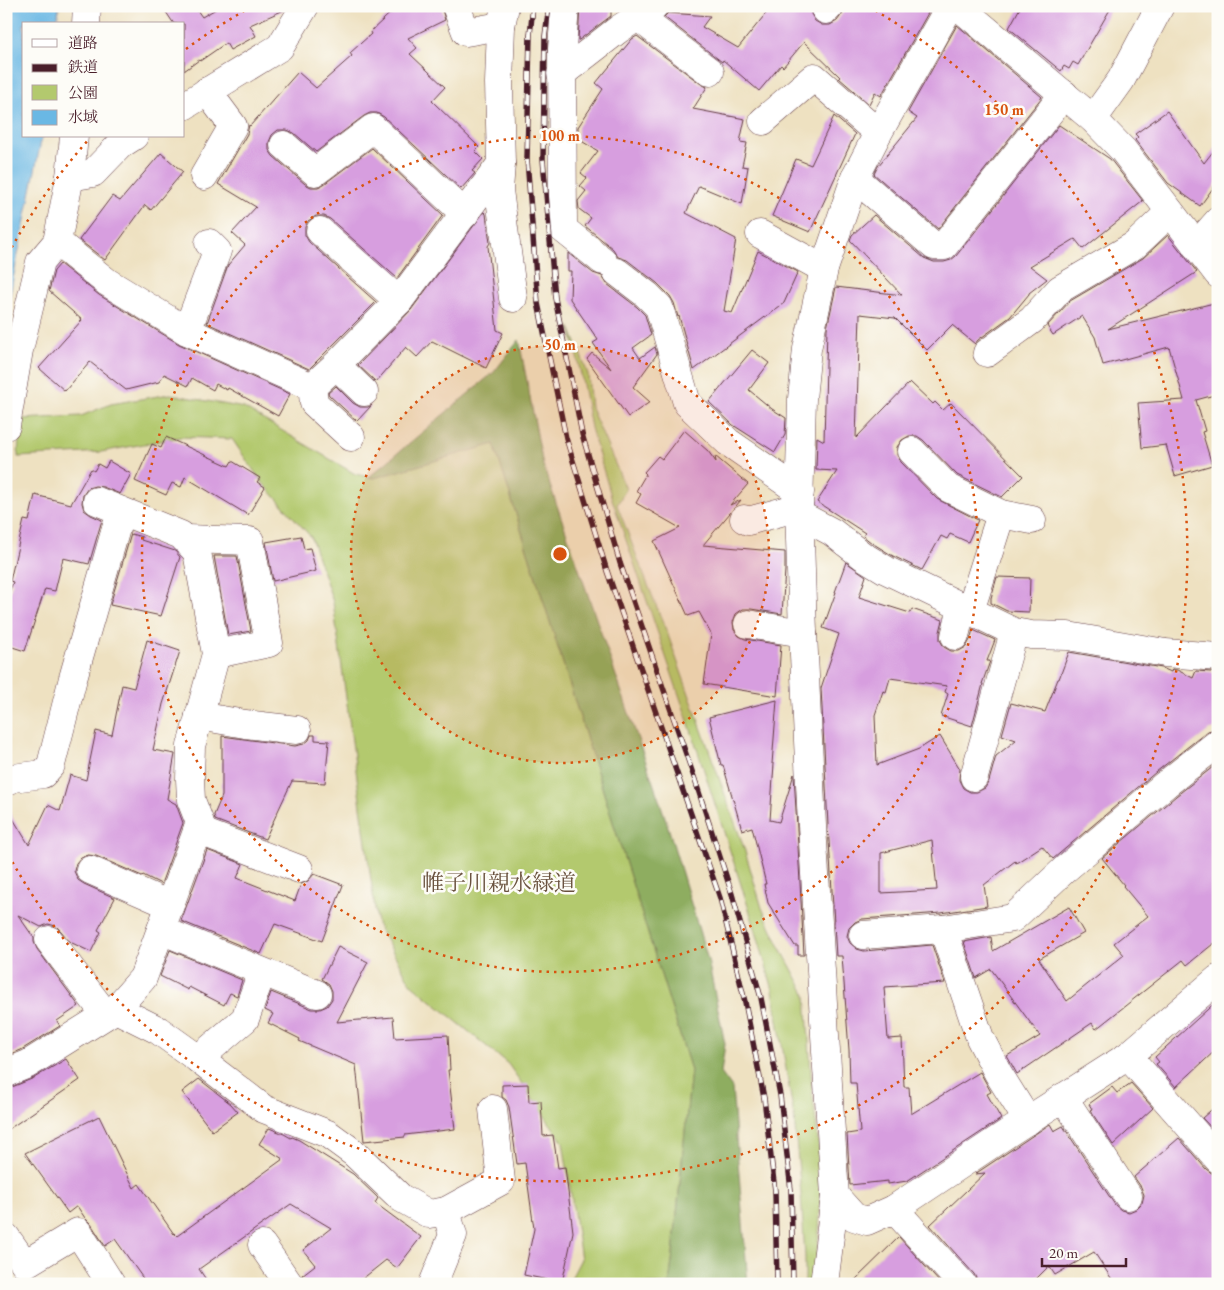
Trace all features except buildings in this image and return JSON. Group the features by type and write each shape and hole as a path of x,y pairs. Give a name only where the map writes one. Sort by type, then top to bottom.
{"street":[{"path":"86,22 87,6"},
{"path":"185,105 280,46 305,6"},
{"path":"456,6 466,32 503,16 499,83 501,164 499,190 513,298"},
{"path":"565,6 561,74 563,229 647,295 659,307 687,403 800,505 863,556 886,570 1014,632 1031,635 1068,636 1165,654 1218,657"},
{"path":"824,1284 835,1196 827,938 812,826 803,633 800,505 803,391 807,349 824,269 855,178 950,6"},
{"path":"958,6 1093,119 1123,150 1218,274"},
{"path":"1093,119 1121,80 1160,6"},
{"path":"561,74 619,28 646,12 710,72"},
{"path":"763,121 814,77 878,134"},
{"path":"204,176 233,126 207,91"},
{"path":"855,178 934,246 944,246 1064,94"},
{"path":"284,145 315,172 373,128 465,214"},
{"path":"6,426 19,350 40,262 57,242 70,177 74,138"},
{"path":"70,177 93,174 120,145 131,138"},
{"path":"312,387 399,301 501,164"},
{"path":"987,353 1032,320 1060,289 1135,245 1170,212"},
{"path":"1196,246 1218,221"},
{"path":"320,231 399,301"},
{"path":"760,234 824,269"},
{"path":"57,242 107,282 187,331 312,387"},
{"path":"187,331 217,251 210,243"},
{"path":"336,365 364,392"},
{"path":"312,387 314,403 351,437"},
{"path":"912,451 948,488 1001,514 1032,520"},
{"path":"744,520 748,521 800,505"},
{"path":"6,782 14,778 44,774 51,765 73,678 109,506 181,535 197,552 216,654 191,746 191,800 200,823 144,978 110,1012 28,1064 6,1073"},
{"path":"954,636 1001,514"},
{"path":"185,539 250,541 269,643 216,654"},
{"path":"748,624 803,633"},
{"path":"974,777 1014,632"},
{"path":"199,716 297,730"},
{"path":"862,935 943,929 1013,918 1079,858 1166,784 1218,743"},
{"path":"197,830 299,869"},
{"path":"90,870 165,917 262,972 317,994"},
{"path":"943,929 980,1038 998,1073 1028,1121"},
{"path":"49,940 110,1012 158,1030 264,1109 328,1134 354,1153 401,1198 429,1214 446,1211 501,1180 493,1108"},
{"path":"198,1059 244,1019 262,972"},
{"path":"835,1196 854,1217 867,1221 894,1209 1128,1056 1218,979"},
{"path":"1128,1056 1218,1159"},
{"path":"1063,1097 1128,1196"},
{"path":"894,1209 962,1284"},
{"path":"433,1284 453,1235 446,1211"},
{"path":"6,1237 25,1264 78,1232 111,1284"},
{"path":"262,1246 289,1284"}],"green space":[{"path":"570,327 588,374 591,408 626,489 617,505 668,635 744,848 762,908 778,943 806,995 812,1089 819,1149 821,1196 814,1284 805,1284 801,1194 794,1117 773,990 691,730 611,496 591,428"},
{"path":"519,340 543,465 666,820 708,960 725,1044 721,1073 732,1088 748,1284 669,1284 691,1070 494,444 374,478 369,477 494,372"},
{"name":"帷子川親水緑道","path":"170,394 244,408 355,474 374,478 494,444 691,1070 669,1284 568,1284 581,1259 563,1142 508,1064 411,984 377,924 333,602 311,537 261,481 232,439 181,437 101,452 18,457 20,419 81,416 111,404"}],"water":[{"path":"6,6 59,6 57,22 22,22 22,138 42,138 6,314"}],"railway":[{"path":"533,6 530,35 527,159 538,303 566,438 607,571 720,898 745,1002 764,1098 775,1191 777,1284"},
{"path":"549,6 545,36 543,159 555,298 582,434 620,563 732,894 761,998 780,1095 791,1190 793,1284"}]}
